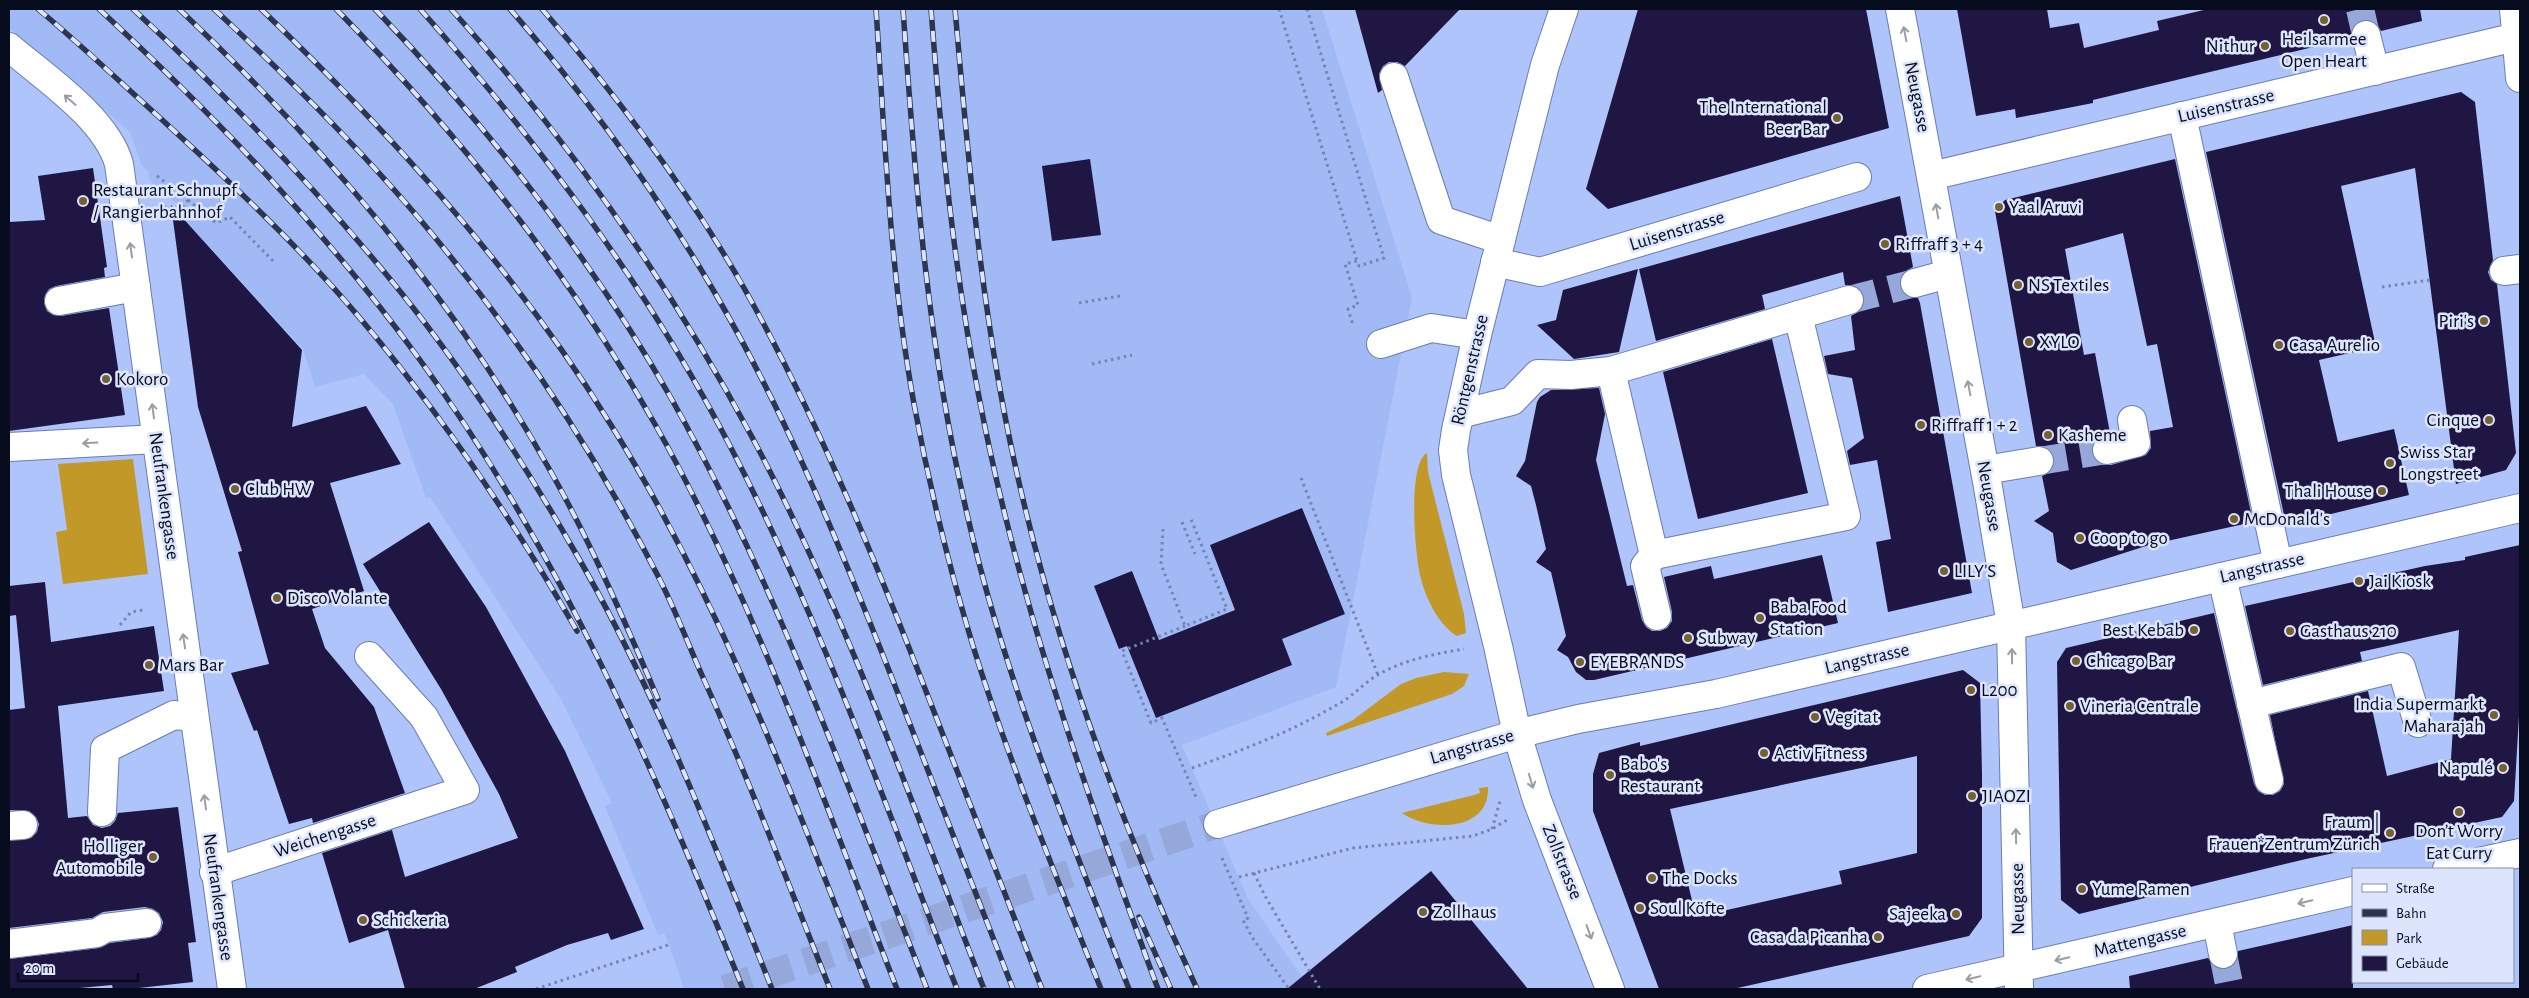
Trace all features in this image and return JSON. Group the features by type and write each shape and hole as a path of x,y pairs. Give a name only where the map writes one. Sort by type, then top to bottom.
{"street":[{"name":"Röntgenstrasse","path":"1517,734 1498,646 1456,475 1453,450 1477,335 1498,251 1545,65 1564,9"},
{"name":"Neugasse","path":"1900,9 1985,470 2011,626 2019,979"},
{"path":"2514,9 2519,36 2520,78"},
{"path":"2366,34 2375,71"},
{"name":"Luisenstrasse","path":"1931,176 2519,36"},
{"name":"Neufrankengasse","path":"9,47 92,119 111,142 119,164 214,872 232,989"},
{"name":"Luisenstrasse","path":"1394,76 1441,220 1540,272 1857,177"},
{"path":"2182,116 2278,564"},
{"path":"1915,283 1948,274"},
{"path":"59,301 136,286"},
{"path":"1460,414 1512,401 1538,374 1571,375 1611,371 1848,300"},
{"path":"1657,616 1645,566 1654,556 1846,516 1798,315"},
{"path":"1381,344 1431,328 1477,335"},
{"path":"1611,371 1654,556"},
{"path":"2107,450 2136,443 2132,420"},
{"path":"9,447 156,439"},
{"path":"1985,470 2039,461"},
{"name":"Langstrasse","path":"1218,824 1517,734 1578,720 1716,694 2520,508"},
{"path":"2222,577 2269,780"},
{"name":"Weichengasse","path":"214,872 437,801 465,790 424,717 369,656"},
{"path":"2251,704 2401,667 2418,723"},
{"path":"102,812 106,750 174,715 194,717"},
{"name":"Zollstrasse","path":"1517,734 1537,800 1610,989"},
{"path":"2452,868 2520,852"},
{"name":"Mattengasse","path":"1927,989 2019,979 2217,923 2352,891"},
{"path":"9,944 97,933 105,928 147,923"},
{"path":"2217,923 2223,954"}],"path":[{"path":"1279,9 1359,266 1384,258 1307,9"},
{"path":"159,178 216,223 230,217 274,262"},
{"path":"179,212 188,200"},
{"path":"1356,334 1348,309 1358,305 1345,264 1357,261"},
{"path":"2382,287 2430,280"},
{"path":"1079,303 1120,296"},
{"path":"1092,364 1132,355"},
{"path":"1301,478 1378,675"},
{"path":"1191,519 1227,609 1122,650 1151,723 1162,718 1197,800"},
{"path":"1182,522 1195,554"},
{"path":"1163,529 1160,564 1185,626"},
{"path":"120,625 131,612 150,610"},
{"path":"1192,768 1267,741 1341,702 1378,675 1433,654 1470,648"},
{"path":"1239,877 1353,848 1473,836 1492,830 1515,815"},
{"path":"1221,854 1248,918 1244,920 1252,937 1289,989"},
{"path":"1254,873 1275,913 1320,989"},
{"path":"536,989 668,946"}],"shaded area":[{"path":"9,9 1322,9 1412,298 1336,687 1182,745 1248,899 1310,989 684,989 667,939 664,933 658,935 605,806 612,803 561,699 430,497 426,498 393,404 364,374 315,387 303,349 174,208 177,204 150,181 148,171 142,166 130,132 9,28"}],"green space":[{"path":"1427,453 1428,472 1464,614 1466,633 1457,636 1444,625 1434,611 1423,587 1419,568 1415,533 1415,492 1421,460"},
{"path":"133,459 148,574 63,584 56,532 67,530 58,464"},
{"path":"1444,672 1469,674 1464,686 1452,694 1327,736 1326,733 1353,720 1401,684 1416,678"},
{"path":"1488,787 1486,802 1479,813 1469,820 1456,824 1427,823 1402,813 1474,795 1480,793 1479,788"}],"building":[{"path":"1355,9 1460,9 1405,66 1397,62 1389,62 1383,66 1379,74 1382,90 1378,93"},
{"path":"1638,9 1866,9 1889,128 1608,209 1586,189"},
{"path":"1957,9 2047,9 2050,28 2079,23 2084,48 2159,30 2157,21 2208,9 2420,9 2422,21 2381,31 2377,24 2370,20 2363,20 2355,24 2351,31 2351,38 2093,100 2093,103 2016,118 2015,109 1976,116"},
{"path":"2461,92 2475,102 2493,260 2488,272 2491,280 2497,284 2516,453 2506,470 2456,484 2415,168 2341,186 2376,347 2319,360 2338,442 2394,429 2409,495 2294,523 2292,513 2284,515 2206,152"},
{"path":"1090,159 1101,235 1052,241 1042,166"},
{"path":"2175,159 2253,522 2149,545 2071,570 2057,562 2053,533 2034,521 2049,511 2042,476 2049,473 2053,467 2054,459 2051,451 2044,446 2036,446 1995,211 2005,200","holes":["2123,233 2147,346 2157,344 2173,427 2150,431 2151,448 2146,455 2111,465 2103,465 2095,460 2092,454 2092,446 2097,438 2110,433 2095,353 2084,355 2065,249"]},
{"path":"93,168 107,267 104,268 105,277 56,286 49,289 45,295 44,303 47,311 53,315 61,316 109,308 125,415 9,431 9,222 45,220 38,176"},
{"path":"1900,196 1913,267 1904,272 1900,280 1900,287 1904,294 1911,298 1918,298 1920,303 1972,593 1888,612 1876,542 1891,539 1877,460 1850,465 1847,451 1864,438 1852,378 1828,374 1824,356 1855,350 1851,316 1860,311 1864,304 1864,296 1860,289 1853,285 1845,285 1843,272 1762,295 1765,309 1656,341 1639,269"},
{"path":"171,205 302,350 292,427 366,406 401,464 330,483 364,591 312,609 325,648 374,707 405,793 313,823 312,818 289,824 257,730 254,731 231,673 269,664 238,552 242,551 198,407"},
{"path":"1638,269 1619,352 1574,359 1537,325 1556,320 1563,290"},
{"path":"1772,339 1808,493 1698,519 1663,372"},
{"path":"1599,388 1605,414 1596,460 1627,586 1633,585 1642,620 1646,627 1652,631 1660,631 1667,628 1672,621 1672,612 1664,577 1711,566 1714,579 1822,555 1838,623 1594,680 1586,680 1576,672 1568,657 1557,650 1566,636 1551,572 1536,562 1546,549 1536,505 1531,486 1516,476 1525,461 1537,402 1540,397 1551,390"},
{"path":"1302,508 1345,614 1282,639 1292,665 1156,718 1127,646 1119,649 1094,586 1132,571 1159,640 1235,610 1210,545"},
{"path":"429,522 486,607 565,751 644,929 611,940 608,933 567,945 515,967 517,972 474,989 405,989 388,930 349,943 322,853 392,830 405,877 518,838 499,794 441,689 363,564"},
{"path":"2520,545 2520,699 2514,801 2502,817 2306,859 2079,914 2061,900 2057,662 2066,648 2214,613 2254,784 2258,791 2265,795 2273,795 2280,791 2284,784 2270,715 2368,691 2387,776 2451,759 2459,630 2360,652 2362,661 2263,685 2245,606 2425,566 2465,560 2465,557"},
{"path":"45,582 51,642 154,626 164,691 58,706 68,818 87,816 93,825 102,828 110,826 115,821 118,813 178,807 196,942 188,943 193,982 130,989 113,989 112,985 69,989 9,989 9,959 99,948 110,943 149,938 157,935 161,930 163,922 159,913 145,907 103,912 92,918 9,928 9,841 31,838 37,832 39,824 36,817 29,811 9,810 9,710 25,708 16,615 9,616 9,586"},
{"path":"1963,670 1980,683 1982,918 1969,936 1733,989 1659,989 1593,811 1593,774 1599,753 1640,742 1640,746","holes":["1917,756 1917,853 1839,871 1842,884 1696,917 1670,809"]},
{"name":"Zollhaus","path":"1431,871 1528,989 1287,989"},
{"path":"2352,925 2353,989 2130,989 2129,976 2208,958 2217,969 2226,969 2233,966 2238,960 2238,951"}],"tunnel":[{"path":"2360,9 2366,35"},
{"path":"1849,300 1915,283"},
{"path":"2039,461 2107,450"},
{"path":"725,989 1218,824"},
{"path":"2223,954 2230,989"}],"railway":[{"path":"38,9 237,189 336,290 390,354 448,430 528,549 577,631"},
{"path":"99,9 185,91 308,221 384,312 420,360 470,433 517,508 561,586 601,664 675,825 743,989"},
{"path":"133,9 202,74 333,212 395,285 443,347 510,445 571,545 629,653 704,820 772,989"},
{"path":"179,9 233,61 335,169 383,226 472,344 513,407 566,500 608,584 658,699"},
{"path":"214,9 275,67 392,187 476,289 534,367 587,449 612,491 670,600 751,791 830,989"},
{"path":"261,9 404,155 493,258 574,368 611,425 651,492 721,630 783,773 868,989"},
{"path":"336,9 426,106 510,207 587,314 656,426 692,493 757,632 815,775 897,989"},
{"path":"375,9 458,100 535,195 572,244 606,294 640,345 671,398 745,541 778,615 840,764 927,989"},
{"path":"420,9 507,111 588,218 627,273 698,387 763,512 823,646 957,989"},
{"path":"451,9 536,109 614,214 686,323 752,437 818,571 848,640 904,779 984,989"},
{"path":"510,9 592,109 643,179 712,288 763,381 830,525 890,673 1013,989"},
{"path":"542,9 624,109 675,179 722,251 771,338 822,441 867,545 1042,989"},
{"path":"876,9 889,207 899,306 914,404 933,495 956,586 987,689 1034,819 1101,989"},
{"path":"903,9 918,201 933,328 954,455 968,518 1000,638 1019,697 1061,815 1129,989"},
{"path":"931,9 939,106 955,252 970,349 990,452 1017,560 1064,721 1158,989"},
{"path":"955,9 963,103 984,291 1014,462 1033,540 1054,617 1078,693 1105,768 1164,916 1197,989"},
{"path":"1139,917 1171,989"}],"place":[{"name":"Heilsarmee Open Heart","path":"2324,20"},
{"name":"Nithur","path":"2265,46"},
{"name":"The International Beer Bar","path":"1837,118"},
{"name":"Restaurant Schnupf / Rangierbahnhof","path":"83,201"},
{"name":"Yaal Aruvi","path":"1999,207"},
{"name":"Riffraff 3 + 4","path":"1885,244"},
{"name":"NS Textiles","path":"2018,285"},
{"name":"Piri's","path":"2484,321"},
{"name":"XYLO","path":"2029,342"},
{"name":"Casa Aurelio","path":"2279,345"},
{"name":"Kokoro","path":"106,379"},
{"name":"Cinque","path":"2489,420"},
{"name":"Riffraff 1 + 2","path":"1921,425"},
{"name":"Kasheme","path":"2048,435"},
{"name":"Swiss Star Longstreet","path":"2390,463"},
{"name":"Club HW","path":"235,489"},
{"name":"Thali House","path":"2382,491"},
{"name":"McDonald's","path":"2234,519"},
{"name":"Coop to go","path":"2080,538"},
{"name":"LILY'S","path":"1944,571"},
{"name":"Jai Kiosk","path":"2359,581"},
{"name":"Disco Volante","path":"277,598"},
{"name":"Baba Food Station","path":"1760,618"},
{"name":"Best Kebab","path":"2194,630"},
{"name":"Gasthaus 210","path":"2290,631"},
{"name":"Subway","path":"1688,638"},
{"name":"Chicago Bar","path":"2076,661"},
{"name":"EYEBRANDS","path":"1580,662"},
{"name":"Mars Bar","path":"149,665"},
{"name":"L200","path":"1971,690"},
{"name":"Vineria Centrale","path":"2070,706"},
{"name":"India Supermarkt Maharajah","path":"2494,715"},
{"name":"Vegitat","path":"1815,717"},
{"name":"Activ Fitness","path":"1764,753"},
{"name":"Napulé","path":"2503,768"},
{"name":"Babo's Restaurant","path":"1610,775"},
{"name":"JIAOZI","path":"1972,796"},
{"name":"Don’t Worry Eat Curry","path":"2459,812"},
{"name":"Fraum | Frauen*Zentrum Zürich","path":"2390,833"},
{"name":"Holliger Automobile","path":"153,857"},
{"name":"The Docks","path":"1652,878"},
{"name":"Yume Ramen","path":"2082,889"},
{"name":"Soul Köfte","path":"1640,908"},
{"name":"Zollhaus","path":"1423,912"},
{"name":"Sajeeka","path":"1956,914"},
{"name":"Schickeria","path":"363,920"},
{"name":"Casa da Picanha","path":"1878,937"}]}
